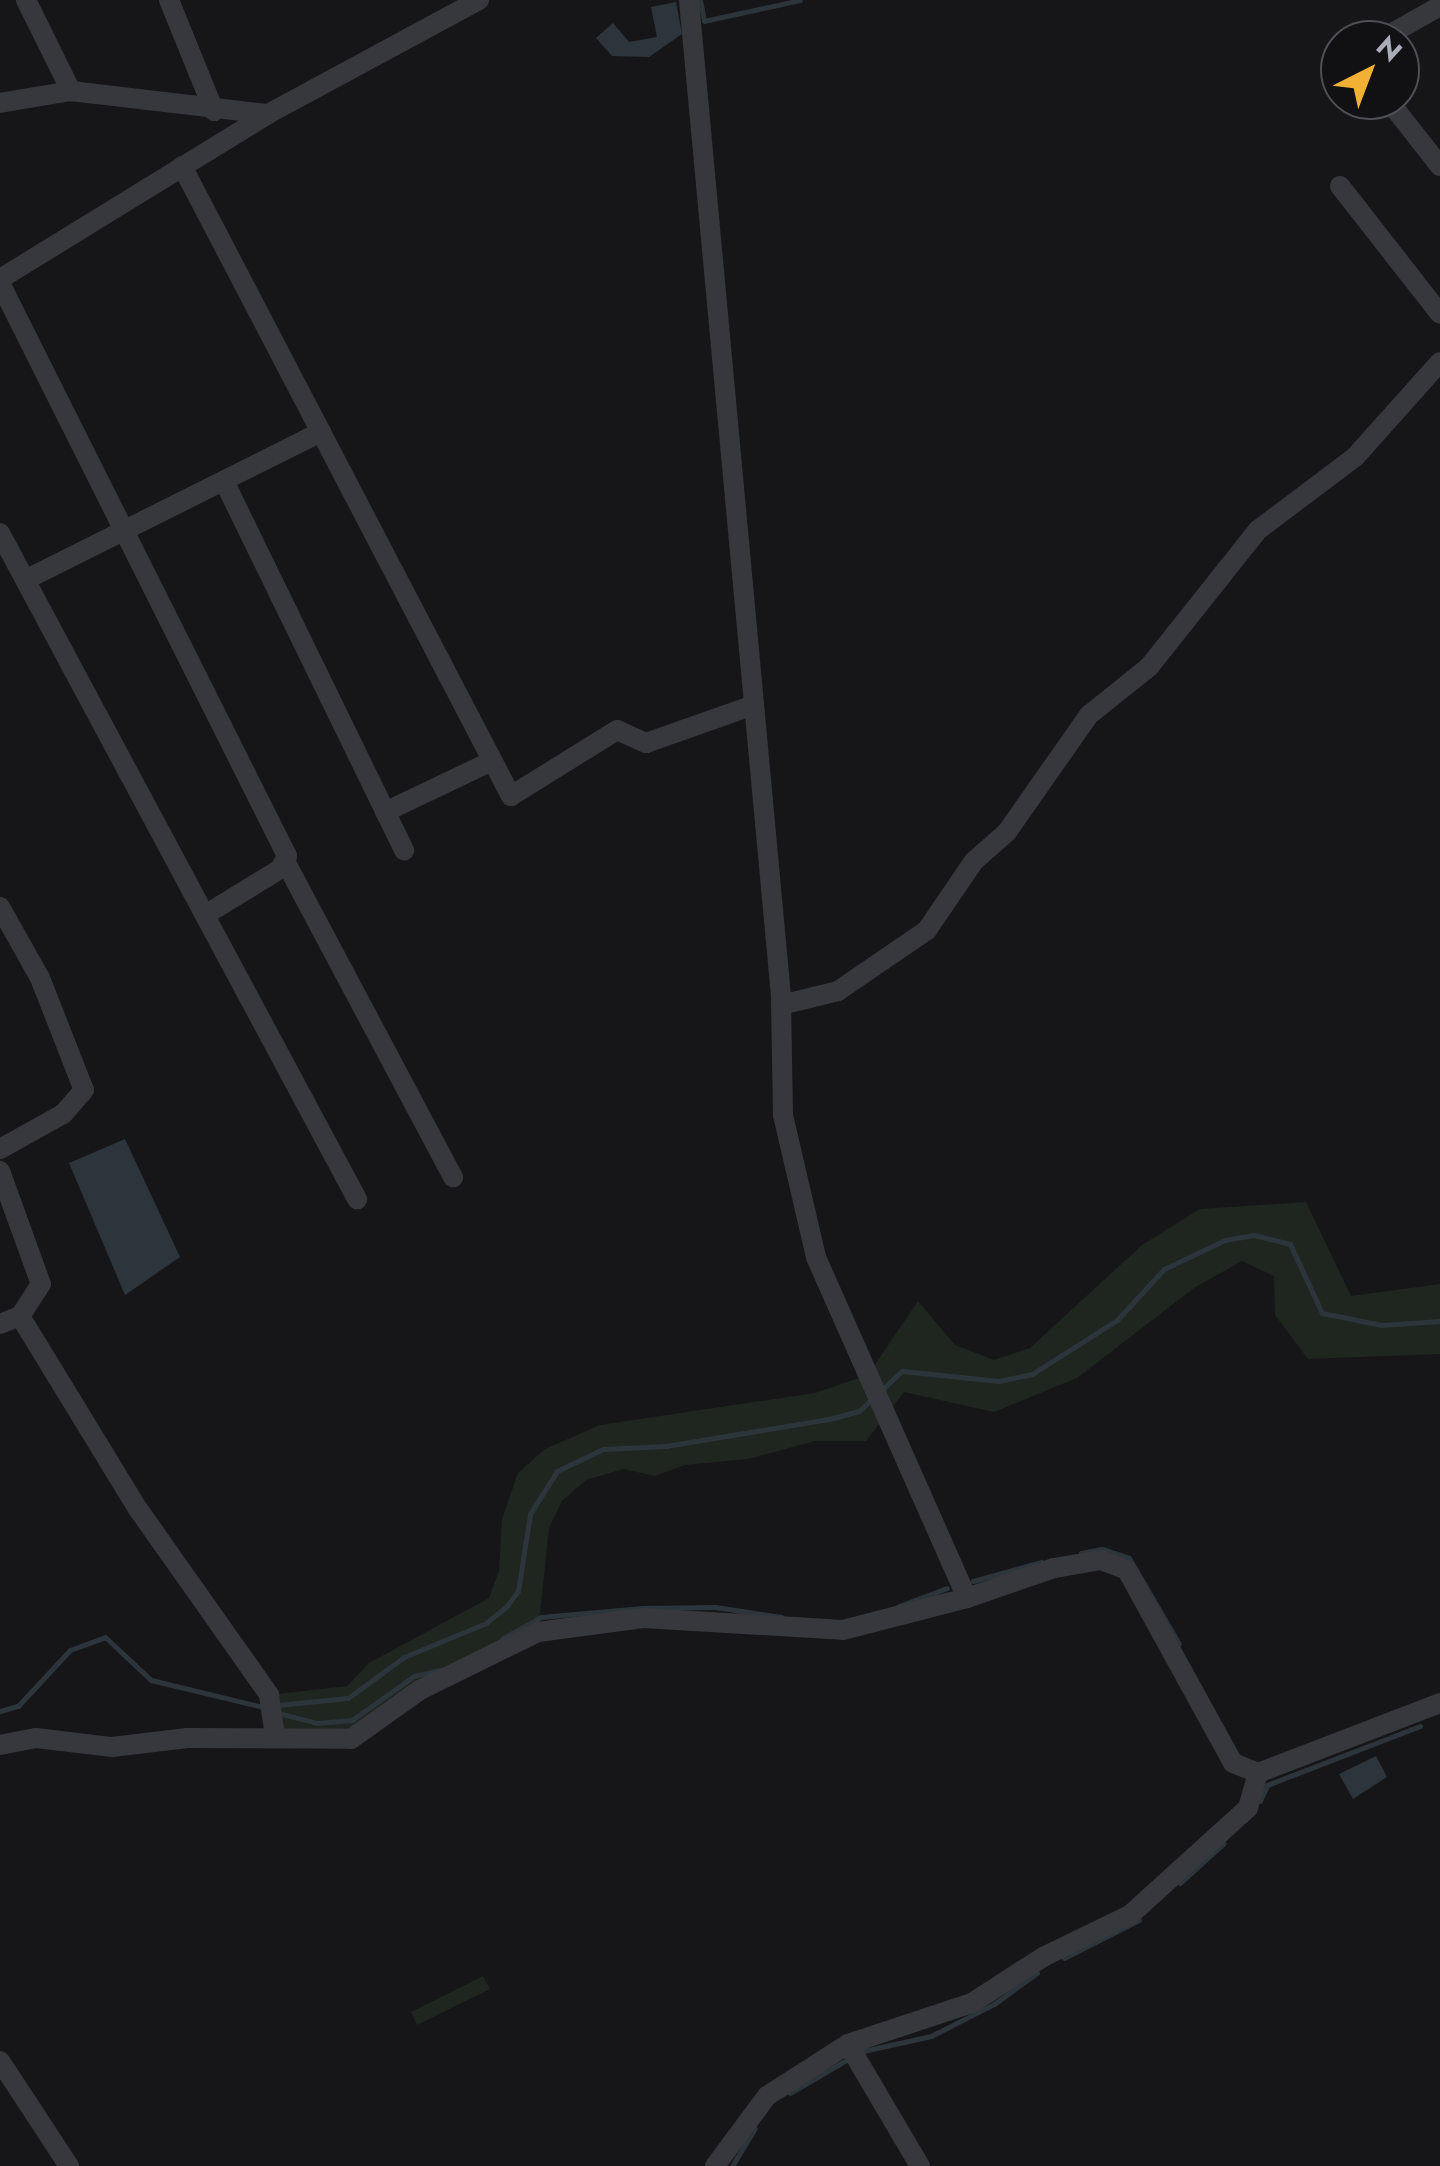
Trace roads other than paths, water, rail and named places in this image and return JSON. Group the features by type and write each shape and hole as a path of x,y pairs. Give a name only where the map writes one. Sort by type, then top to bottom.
{"street":[{"path":"26,0 71,91"},
{"path":"169,0 214,111"},
{"path":"454,1177 286,863 126,530 0,281 268,114 479,0"},
{"path":"689,0 782,1005 782,1115 816,1257 966,1598"},
{"path":"1415,20 1440,6"},
{"path":"0,103 71,91 214,111 268,114"},
{"path":"1404,120 1440,166"},
{"path":"182,166 510,796 618,730 646,743 754,705"},
{"path":"1340,186 1440,314"},
{"path":"782,1005 838,991 927,930 974,861 1007,832 1089,715 1150,667 1258,530 1356,457 1440,362"},
{"path":"28,579 321,432"},
{"path":"224,481 404,850"},
{"path":"0,532 357,1199"},
{"path":"385,812 492,760"},
{"path":"205,915 286,863"},
{"path":"0,906 40,978 84,1090 63,1114 0,1149"},
{"path":"0,1171 41,1284 20,1316 0,1324"},
{"path":"20,1316 138,1508 269,1695 275,1736"},
{"path":"0,1745 36,1738 112,1748 275,1736 351,1739 420,1690 538,1632 643,1618 844,1630 966,1598 1054,1568 1101,1560 1127,1570 1234,1763 1258,1773 1440,1703"},
{"path":"715,2166 767,2096 848,2044 972,2003 1043,1957 1130,1915 1248,1808 1258,1773"},
{"path":"848,2044 920,2166"},
{"path":"0,2061 69,2166"}],"waterway":[{"path":"700,0 704,21 800,0"},
{"path":"882,1390 902,1371 999,1381 1032,1374 1117,1320 1164,1269 1225,1240 1254,1235 1290,1244 1322,1313 1382,1325 1440,1321"},
{"path":"278,1705 348,1698 404,1657 486,1623 507,1606 518,1591 530,1514 557,1471 603,1449 666,1446 829,1419 859,1411 874,1397"},
{"path":"1081,1553 1102,1549 1129,1558 1179,1644"},
{"path":"973,1581 1041,1562"},
{"path":"899,1606 947,1588"},
{"path":"503,1638 541,1617 643,1608 715,1607 781,1617"},
{"path":"0,1711 18,1706 70,1650 105,1637 151,1680 263,1707"},
{"path":"278,1713 317,1723 352,1720 414,1676 440,1670"},
{"path":"1260,1801 1267,1785 1420,1726"},
{"path":"1180,1883 1224,1843"},
{"path":"1064,1958 1139,1920"},
{"path":"863,2051 931,2036 994,2004 1037,1973"},
{"path":"790,2093 848,2059"},
{"path":"732,2166 755,2128"}]}
